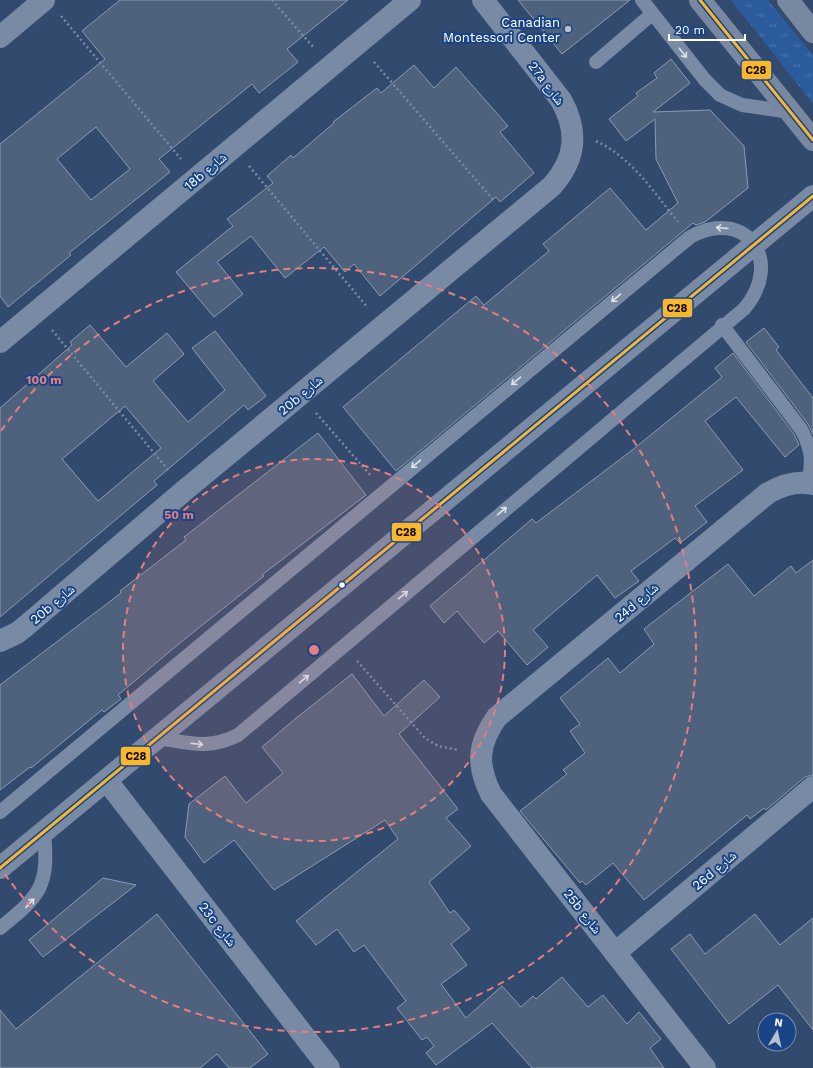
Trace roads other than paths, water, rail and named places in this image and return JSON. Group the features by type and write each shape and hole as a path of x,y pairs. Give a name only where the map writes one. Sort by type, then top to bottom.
{"main road":[{"path":"700,0 813,140"},
{"path":"788,0 813,32"}],"street":[{"name":"18b شارع","path":"0,342 410,0"},
{"name":"27a شارع","path":"483,0 562,100 569,114 573,132"},
{"path":"0,37 51,6"},
{"name":"20b شارع","path":"0,641 17,633 185,490 552,186 563,174 570,160 573,144 573,132"},
{"path":"0,868 756,245 813,196"},
{"name":"24d شارع","path":"482,746 487,731 497,717 768,493 780,486 794,483 810,484"},
{"name":"25b شارع","path":"482,746 480,763 484,779 491,794 705,1068"},
{"name":"23c شارع","path":"107,781 329,1068"},
{"name":"26d شارع","path":"615,953 813,787"}],"lane":[{"path":"642,0 705,80 720,95 742,105 791,112"},
{"path":"596,62 652,14"},
{"path":"0,812 690,237 701,231 716,227 731,229 745,235 756,245 761,259 762,273 758,288 744,309 722,325 238,735 224,742 209,745 158,738"},
{"path":"722,325 801,429 808,441 812,467 810,484"},
{"path":"0,928 26,907 40,888 46,864 44,833"}],"place":[{"name":"Canadian Montessori Center","path":"568,29"}]}
